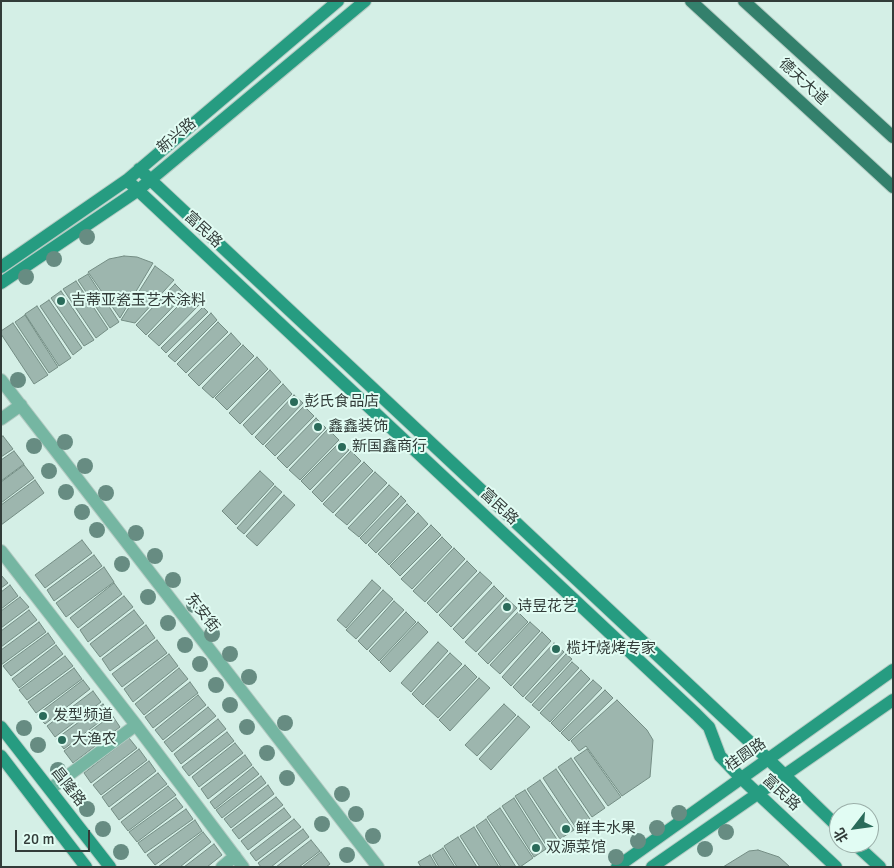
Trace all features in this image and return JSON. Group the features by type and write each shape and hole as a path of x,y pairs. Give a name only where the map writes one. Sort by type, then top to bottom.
{"main road":[{"name":"德天大道","path":"691,1 893,188"},
{"name":"德天大道","path":"744,1 893,137"}],"street":[{"name":"新兴路","path":"1,266 127,180 338,1"},
{"name":"新兴路","path":"1,284 137,191 365,1"},
{"name":"富民路","path":"139,169 768,759 783,776 829,819"},
{"name":"富民路","path":"127,180 696,714 709,727 720,756 836,867"},
{"name":"东安街","path":"1,380 378,867"},
{"path":"1,420 21,405"},
{"path":"1,551 239,862 222,867"},
{"name":"桂圆路","path":"617,867 893,670"},
{"path":"652,867 893,700"},
{"path":"50,789 136,725"},
{"name":"昌隆路","path":"1,727 110,867"},
{"path":"1,756 86,867"},
{"path":"865,853 880,867"}],"building":[{"path":"124,256 137,257 153,263 120,318 88,272 109,259"},
{"path":"155,266 174,280 135,323 121,320"},
{"path":"88,274 119,322 110,328 78,280"},
{"path":"76,281 108,329 96,338 63,289"},
{"path":"175,284 185,294 146,335 136,325"},
{"path":"61,291 94,340 84,346 51,298"},
{"path":"189,295 199,305 159,346 148,336"},
{"path":"49,300 82,348 73,355 40,306"},
{"path":"37,306 71,358 59,366 25,314"},
{"path":"203,307 208,312 166,353 161,348"},
{"path":"211,313 217,320 175,362 168,356"},
{"path":"25,315 58,367 49,373 15,322"},
{"path":"218,322 228,332 186,373 177,364"},
{"path":"13,323 48,375 34,384 1,334 1,331"},
{"path":"231,333 241,344 199,386 188,375"},
{"path":"243,345 254,356 213,398 202,388"},
{"path":"257,357 268,369 227,410 215,398"},
{"path":"270,370 281,382 240,424 229,413"},
{"path":"283,384 292,394 252,435 243,425"},
{"path":"294,395 303,403 263,445 255,437"},
{"path":"304,406 314,416 275,456 265,446"},
{"path":"316,418 326,428 287,468 277,458"},
{"path":"328,429 339,440 300,480 289,470"},
{"path":"3,436 13,449 1,457 1,437"},
{"path":"340,442 349,450 310,490 301,481"},
{"path":"14,451 24,464 1,481 1,460"},
{"path":"351,451 361,461 322,502 312,492"},
{"path":"364,462 373,471 333,513 323,504"},
{"path":"24,465 34,478 1,503 1,482"},
{"path":"260,471 274,484 236,525 222,511"},
{"path":"375,472 387,483 347,525 335,515"},
{"path":"35,480 44,493 1,525 1,505"},
{"path":"389,485 399,494 359,537 348,528"},
{"path":"275,486 282,492 244,534 237,528"},
{"path":"284,495 295,505 257,546 246,536"},
{"path":"401,496 406,501 366,544 360,538"},
{"path":"407,504 415,512 376,553 368,545"},
{"path":"418,513 428,524 389,565 378,554"},
{"path":"431,525 441,535 400,576 390,566"},
{"path":"442,537 452,547 412,589 401,579"},
{"path":"82,540 92,553 45,588 35,575"},
{"path":"454,548 465,559 425,602 413,591"},
{"path":"94,555 102,566 54,601 47,590"},
{"path":"467,561 477,571 437,613 427,603"},
{"path":"104,567 114,582 66,617 56,603"},
{"path":"480,572 492,583 451,627 439,615"},
{"path":"1,575 8,583 1,588"},
{"path":"372,580 381,588 346,628 337,620"},
{"path":"114,583 122,594 78,628 70,618"},
{"path":"10,585 18,596 1,609 1,592"},
{"path":"494,586 504,596 463,639 453,629"},
{"path":"383,590 393,599 356,639 346,630"},
{"path":"124,596 133,607 88,642 80,630"},
{"path":"20,597 29,607 1,628 1,611"},
{"path":"506,598 517,608 476,652 465,642"},
{"path":"394,601 404,610 367,650 358,641"},
{"path":"29,610 37,620 1,647 1,631"},
{"path":"134,610 144,623 100,657 90,644"},
{"path":"406,612 416,622 379,661 369,651"},
{"path":"518,612 528,622 488,664 478,654"},
{"path":"39,622 46,632 1,665 1,650"},
{"path":"418,622 428,632 390,672 380,662"},
{"path":"530,622 540,631 500,674 490,665"},
{"path":"146,625 155,638 110,671 102,659"},
{"path":"542,632 551,641 511,686 502,677"},
{"path":"48,633 55,643 11,676 3,666"},
{"path":"157,640 167,653 122,687 112,674"},
{"path":"438,642 448,651 411,692 401,683"},
{"path":"554,643 564,652 523,697 513,687"},
{"path":"56,645 63,654 19,688 12,679"},
{"path":"450,653 462,664 423,705 412,694"},
{"path":"169,654 178,666 133,702 124,689"},
{"path":"566,654 572,659 531,703 525,698"},
{"path":"65,656 73,666 27,700 19,690"},
{"path":"572,662 579,668 539,711 532,705"},
{"path":"465,665 477,677 438,718 425,706"},
{"path":"74,668 82,679 36,713 28,702"},
{"path":"179,668 188,679 144,715 135,704"},
{"path":"581,670 590,679 550,722 540,713"},
{"path":"479,678 490,688 450,731 439,720"},
{"path":"83,680 90,689 45,724 37,715"},
{"path":"593,680 602,688 560,732 551,723"},
{"path":"190,682 198,693 153,728 145,717"},
{"path":"605,690 613,698 569,741 561,733"},
{"path":"93,691 101,702 55,737 47,726"},
{"path":"198,695 206,705 163,740 155,730"},
{"path":"617,700 647,730 653,740 650,777 622,796 586,746 579,751 571,741"},
{"path":"103,704 111,713 64,749 56,739"},
{"path":"504,704 516,715 477,756 465,745"},
{"path":"208,707 216,716 172,752 164,742"},
{"path":"112,715 120,727 73,763 64,751"},
{"path":"518,716 530,727 491,770 479,759"},
{"path":"218,719 226,729 181,764 174,754"},
{"path":"227,732 234,741 189,776 182,767"},
{"path":"129,738 137,748 91,783 84,773"},
{"path":"235,743 243,753 199,787 192,777"},
{"path":"139,749 147,760 101,795 93,785"},
{"path":"587,749 621,797 608,806 574,758"},
{"path":"245,755 252,765 208,799 201,789"},
{"path":"571,758 605,808 592,817 558,767"},
{"path":"149,761 156,771 109,807 102,797"},
{"path":"253,767 259,774 215,809 210,802"},
{"path":"556,769 590,819 576,828 543,778"},
{"path":"158,773 167,784 119,820 111,809"},
{"path":"261,776 266,783 222,818 216,810"},
{"path":"540,780 574,830 560,839 527,789"},
{"path":"268,785 274,794 231,828 224,819"},
{"path":"168,786 176,795 128,831 121,822"},
{"path":"525,790 558,841 548,848 515,796"},
{"path":"276,797 283,805 239,839 232,830"},
{"path":"176,798 183,807 137,842 129,832"},
{"path":"514,798 546,849 534,857 502,806"},
{"path":"284,808 291,817 248,850 241,841"},
{"path":"500,808 533,858 520,867 487,817"},
{"path":"186,809 193,819 145,853 138,843"},
{"path":"294,819 301,827 256,861 250,853"},
{"path":"486,819 516,867 501,867 476,826"},
{"path":"195,820 202,831 155,865 147,855"},
{"path":"474,827 499,867 480,867 460,836"},
{"path":"303,829 309,837 271,867 261,867 258,863"},
{"path":"203,832 211,842 180,867 158,867"},
{"path":"458,837 477,867 457,867 444,846"},
{"path":"311,840 320,851 299,867 276,867"},
{"path":"214,844 222,855 207,867 184,867"},
{"path":"443,848 455,867 439,867 432,855"},
{"path":"758,850 779,857 790,867 723,867 749,851"},
{"path":"321,852 330,864 326,867 302,867"},
{"path":"430,855 437,867 421,867 418,862"}],"place":[{"name":"吉蒂亚瓷玉艺术涂料","path":"61,301"},
{"name":"彭氏食品店","path":"294,402"},
{"name":"鑫鑫装饰","path":"318,427"},
{"name":"新国鑫商行","path":"342,447"},
{"name":"诗昱花艺","path":"507,607"},
{"name":"榄圩烧烤专家","path":"556,649"},
{"name":"发型频道","path":"43,716"},
{"name":"大渔农","path":"62,740"},
{"name":"鲜丰水果","path":"566,829"},
{"name":"双源菜馆","path":"536,848"}]}
